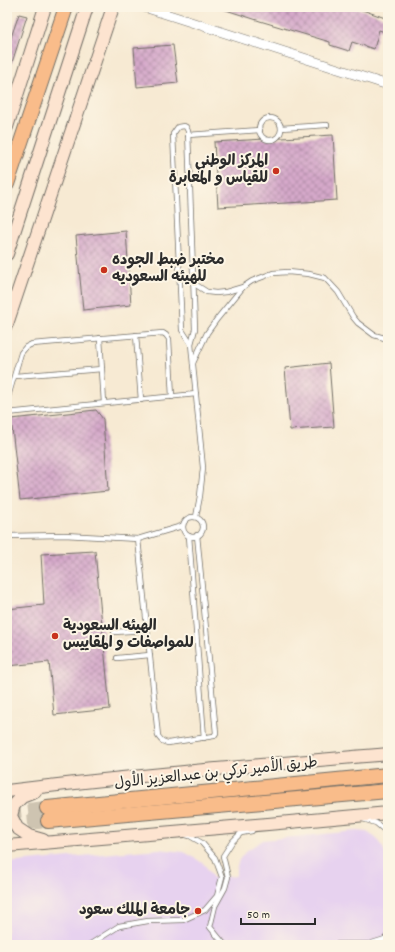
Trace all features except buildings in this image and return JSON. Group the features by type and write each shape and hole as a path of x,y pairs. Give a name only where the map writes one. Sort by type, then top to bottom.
{"main road":[{"path":"7,127 45,7"},
{"path":"7,184 66,7"},
{"path":"7,254 87,7"},
{"path":"68,67 95,7"},
{"path":"7,324 113,7"},
{"path":"7,791 53,785 388,754"},
{"name":"طريق الأمير تركي بن عبدالعزيز الأول","path":"388,775 47,814 388,791"},
{"path":"50,842 29,836 17,828 11,816 14,805 22,797 53,785"},
{"path":"7,846 388,813"}],"street":[{"path":"144,7 388,85"}],"lane":[{"path":"267,118 278,122 281,128 280,134 276,138 270,140 264,138 260,133 260,130 259,127 267,118"},
{"path":"281,128 327,125"},
{"path":"191,344 182,330 173,134 178,127 184,126 188,131 194,283 195,329 191,344 203,468 196,517"},
{"path":"188,135 260,130"},
{"path":"193,364 207,333 243,287 252,281 273,273 288,272 309,274 325,278 338,292 358,323 374,335 388,339"},
{"path":"194,283 207,292 216,293 243,287"},
{"path":"7,400 21,353 32,344 163,333 169,338 172,397"},
{"path":"136,335 141,400"},
{"path":"100,338 104,403"},
{"path":"15,376 102,369"},
{"path":"7,413 196,394"},
{"path":"190,517 196,517 201,521 203,527 201,533 195,536 189,536 184,532 182,526 184,520 190,517"},
{"path":"7,522 8,536 64,535 138,539 182,526"},
{"path":"138,539 158,736 161,740 168,743 214,736 216,733 198,535"},
{"path":"189,536 204,738"},
{"path":"114,632 147,630"},
{"path":"116,658 150,655"},
{"path":"354,817 376,823 388,833"},
{"path":"226,945 210,927 215,906 225,888 228,877 223,856 232,842 241,833 255,830 268,824"},
{"path":"89,945 119,926 148,921 183,920 205,910 217,896 222,877 215,858 202,843 190,836 172,832"},
{"path":"369,944 385,939 388,935"},
{"path":"284,945 388,944"},
{"path":"219,945 226,945"}],"shaded area":[{"name":"جامعة الملك سعود","path":"356,831 367,832 376,838 383,848 386,856 388,856 388,945 7,945 7,863 159,849 184,852 205,865 213,878 236,876 236,869 239,860 246,851 263,840"}],"tunnel":[{"path":"7,812 47,808"},
{"path":"7,825 48,821"}],"place":[{"name":"المركز الوطني للقياس و المعابرة","path":"276,171"},
{"name":"مختبر ضبط الجوده للهيئه السعوديه","path":"104,270"},
{"name":"الهيئه السعودية للمواصفات و المقاييس","path":"55,636"},
{"name":"جامعة الملك سعود","path":"198,911"}]}
